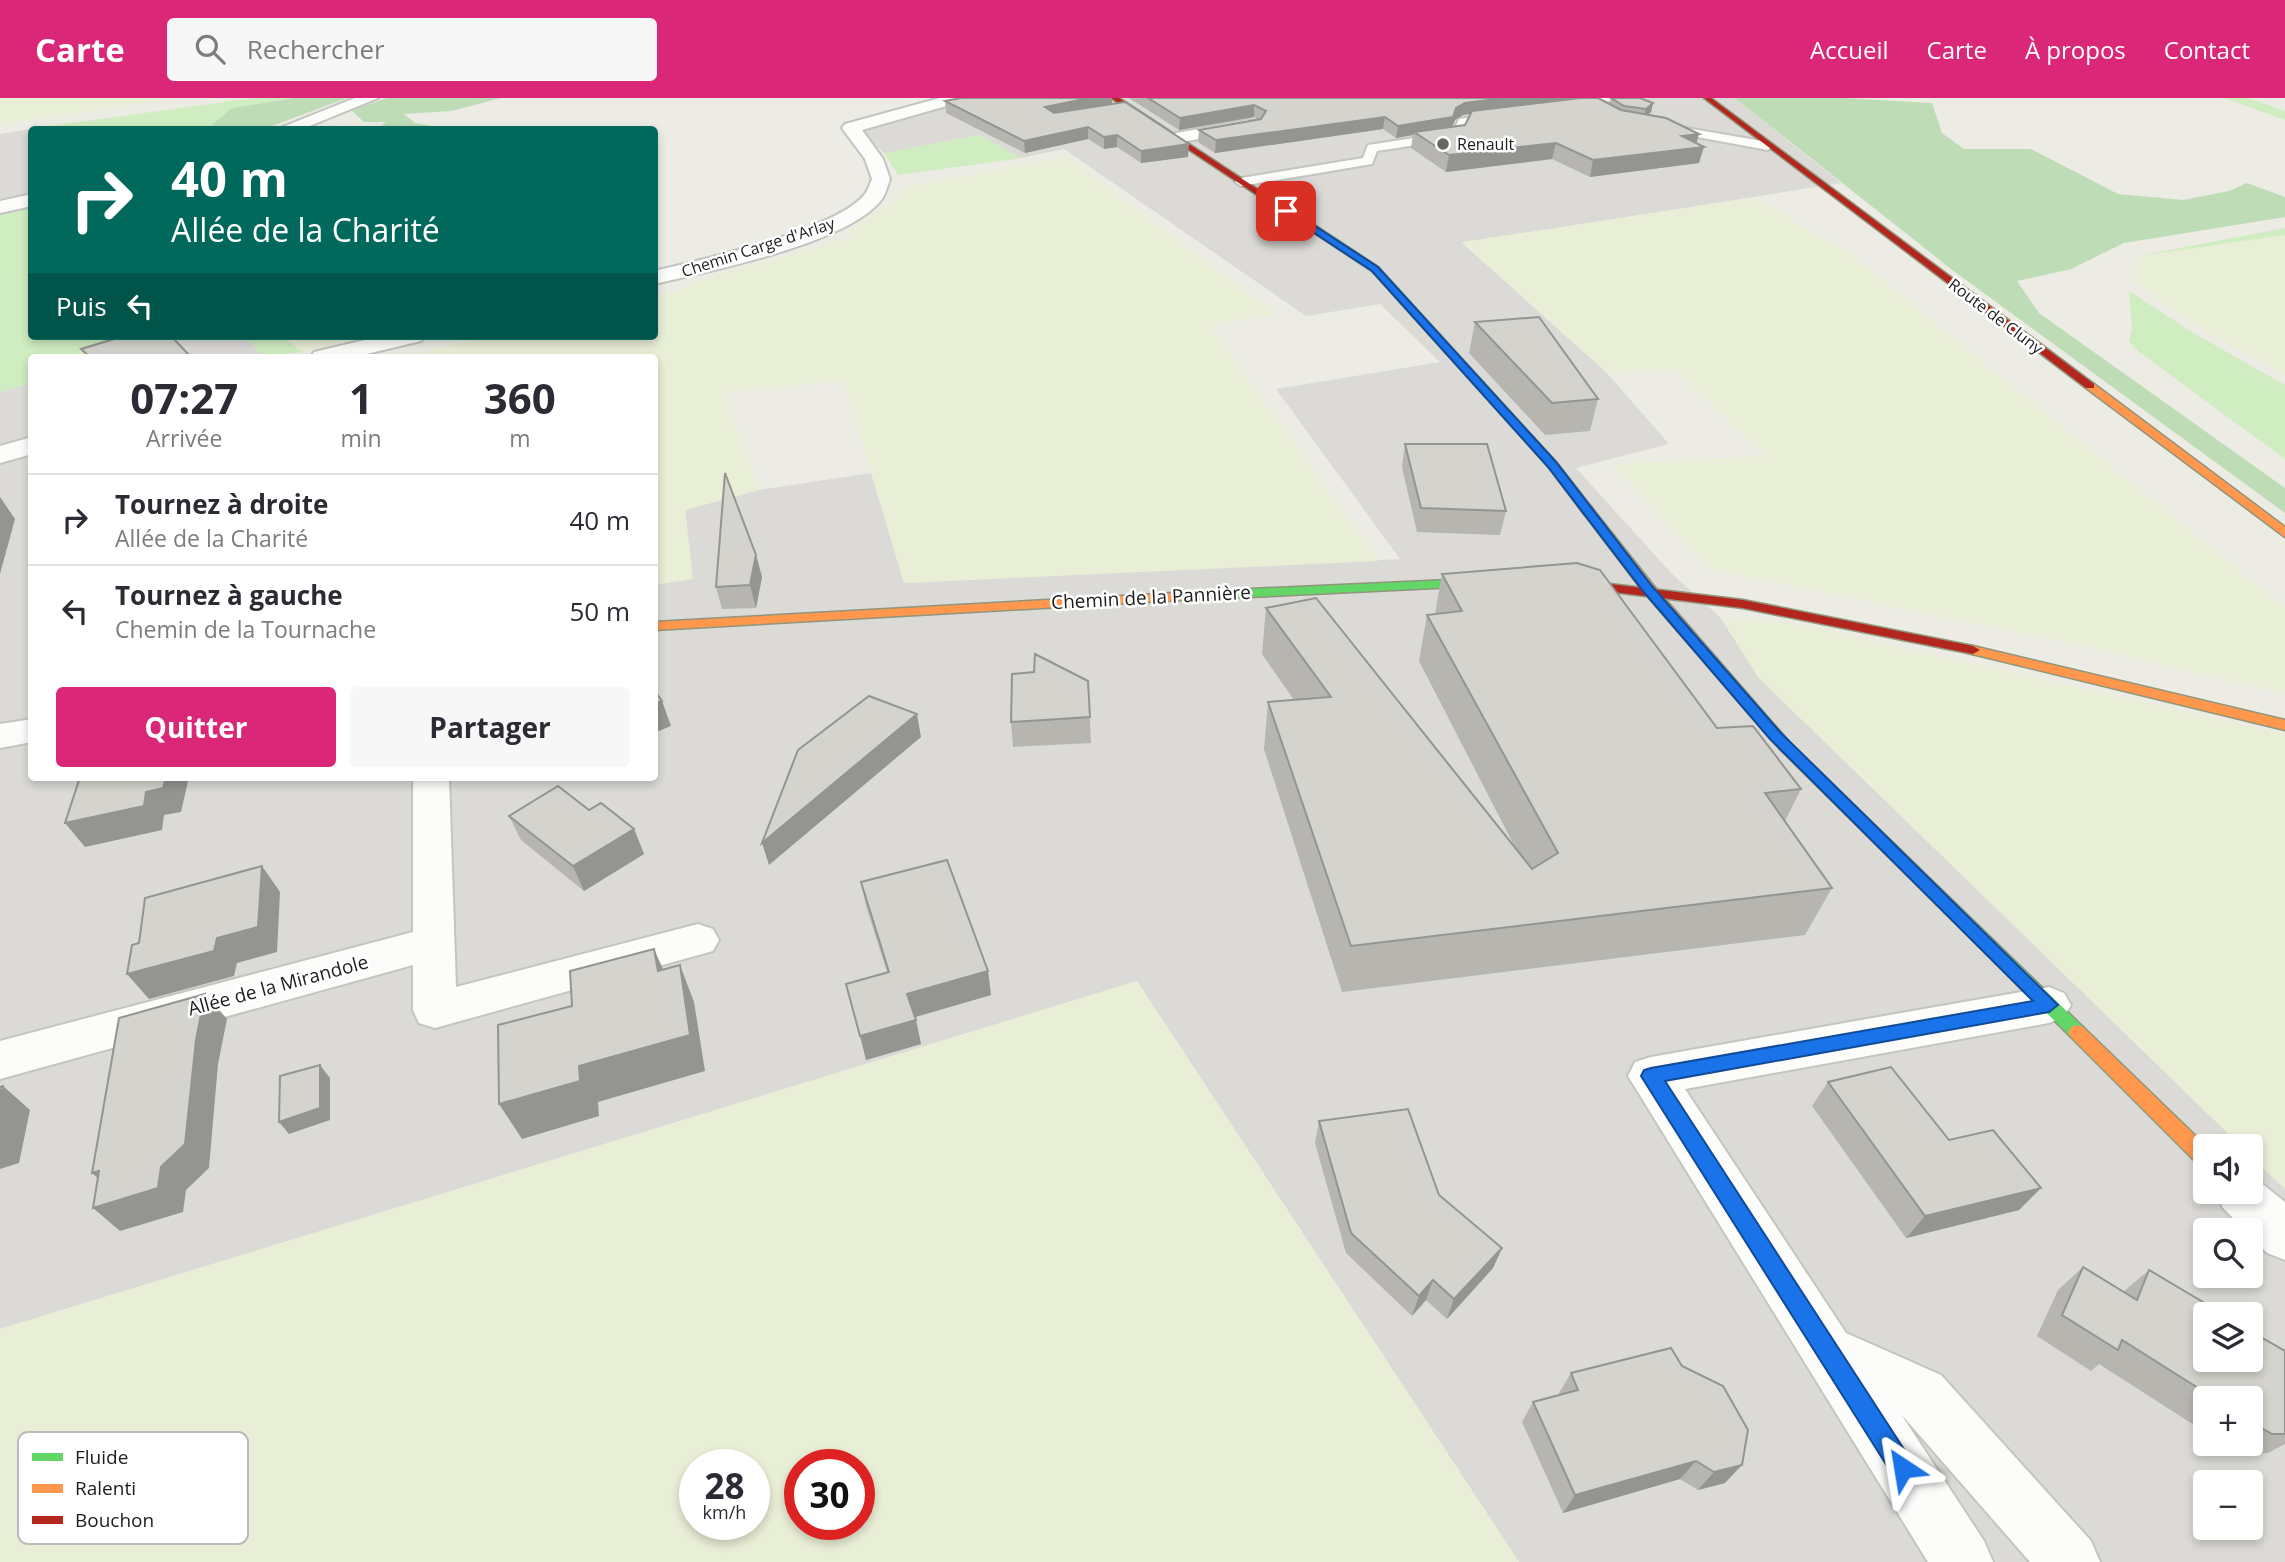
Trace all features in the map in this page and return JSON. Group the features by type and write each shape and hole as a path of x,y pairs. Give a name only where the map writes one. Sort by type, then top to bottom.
{"street":[{"path":"294,126 370,98"},
{"name":"Chemin Carge d'Arlay","path":"658,277 817,231 860,210 876,194 881,179 878,168 851,128 958,98"},
{"path":"1114,98 1375,269 1552,464 1648,588 1775,736 2193,1146"},
{"name":"Route de Cluny","path":"1707,98 2285,533"},
{"path":"1175,138 1254,125"},
{"path":"0,207 28,201"},
{"path":"336,354 396,340"},
{"path":"0,456 28,446"},
{"name":"Chemin de la Pannière","path":"658,626 1127,598 1503,581"},
{"path":"1544,581 1648,588 1801,612 2285,725"},
{"path":"0,736 28,731"},
{"path":"430,781 435,1010 698,940"},
{"name":"Allée de la Mirandole","path":"0,1060 434,943"},
{"path":"1963,1562 1651,1076 2049,1005"},
{"path":"2252,1204 2285,1236"},
{"path":"1828,1352 1921,1395 2070,1562"}],"lane":[{"path":"1555,110 1594,105 1616,98"},
{"path":"1594,105 1610,115"},
{"path":"1103,112 1128,108"},
{"path":"1241,182 1368,161 1372,148 1458,135 1463,121 1516,114"},
{"path":"1645,125 1768,146"}],"shaded area":[{"path":"948,98 1735,98 1841,183 1462,243 1606,372 1669,444 1576,468 1672,574 1720,617 1759,678 2229,1134 2193,1134 2193,1204 2263,1204 2263,1168 2285,1189 2285,1562 1519,1562 1137,981 0,1329 0,392 28,384 28,781 658,781 658,579 692,573 685,510 759,490 871,473 904,583 1400,559 1276,389 1440,362 1380,304 1306,316 1064,149 1021,158 979,135 884,153 849,124"},
{"path":"28,129 28,207 0,213 0,134"},
{"path":"178,340 249,340 261,354 130,354"}],"green space":[{"path":"0,98 176,98 0,125"},
{"path":"254,98 294,98 232,108 211,126 49,126"},
{"path":"294,98 347,98 272,126 211,126 232,108"},
{"path":"387,98 501,98 451,111 404,114 415,123 432,126 381,126 386,122 364,122 351,110"},
{"path":"1735,98 1844,98 1932,103 1942,133 1964,149 2031,149 2118,194 2183,200 2229,191 2247,183 2285,197 2285,217 2124,243 2071,269 2017,281 2039,313 2285,488 2285,513 1951,269"},
{"path":"2224,98 2248,98 2285,111 2285,120"},
{"path":"979,135 1021,158 898,175 884,153"},
{"path":"1067,157 1274,314 1210,326 1378,561 904,583 844,381 724,393 759,490 685,510 693,579 658,585 658,354 415,354 473,340 658,340 658,296 676,292 692,282 853,237 848,231 893,202 910,186"},
{"path":"1753,198 1849,253 2285,608 2285,694 2079,645 1710,569 1613,464 1766,456 1675,370 1606,372 1462,242"},
{"path":"28,207 28,340 178,340 130,354 28,354 28,384 0,392 0,213"},
{"path":"2285,228 2285,235 2138,256"},
{"path":"2285,235 2285,375 2190,322 2135,281 2138,256"},
{"path":"2129,291 2195,334 2285,385 2285,459 2139,352 2129,341 2132,329"},
{"path":"249,340 288,340 301,352 286,354 261,354"},
{"path":"288,340 349,340 301,352"},
{"path":"1720,617 1790,623 2285,734 2285,1189 2263,1168 2263,1134 2229,1134 1759,678"},
{"path":"1137,981 1519,1562 0,1562 0,1329"}],"building":[{"path":"961,98 1089,98 1045,107 1054,113 1125,102 1189,144 1141,151 1117,135 1104,137 1088,127 1024,141 945,101"},
{"path":"1148,98 1504,98 1465,103 1456,108 1453,117 1398,126 1385,117 1216,140 1199,130 1261,119 1266,111 1254,105 1180,118"},
{"path":"1598,98 1621,110 1666,118 1699,134 1682,136 1704,147 1593,160 1556,143 1449,155 1414,132 1465,125 1472,111"},
{"path":"1611,98 1640,98 1653,103 1646,109 1624,106"},
{"path":"1539,317 1598,399 1552,403 1475,322"},
{"path":"111,340 175,340 188,354 87,354 81,349"},
{"path":"1405,444 1487,444 1506,511 1421,508"},
{"path":"725,473 756,555 750,585 716,587"},
{"path":"1577,563 1600,570 1717,728 1753,726 1801,789 1765,793 1832,888 1351,946 1268,702 1331,697 1266,608 1316,598 1532,869 1558,853 1427,615 1462,611 1442,574"},
{"path":"1035,654 1088,681 1090,717 1011,722 1012,674 1034,672"},
{"path":"869,696 917,714 762,843 798,750"},
{"path":"79,781 165,781 163,788 146,792 144,806 65,823"},
{"path":"558,786 589,810 601,803 634,829 573,866 509,816"},
{"path":"947,860 988,971 907,994 916,1020 860,1036 846,984 889,972 861,882"},
{"path":"262,866 258,927 217,938 214,951 127,974 132,945 139,943 145,898"},
{"path":"654,949 658,971 680,965 690,1035 579,1066 580,1081 499,1104 498,1025 572,1006 570,971"},
{"path":"205,994 196,1040 185,1144 161,1167 158,1188 93,1208 99,1171 92,1173 119,1018"},
{"path":"320,1065 320,1108 279,1122 280,1076"},
{"path":"1891,1067 1949,1140 1993,1130 2041,1188 1925,1216 1828,1082"},
{"path":"1408,1109 1439,1195 1502,1248 1454,1299 1433,1280 1419,1296 1351,1233 1319,1121"},
{"path":"2083,1267 2137,1300 2149,1270 2203,1302 2193,1302 2193,1372 2263,1372 2263,1338 2285,1351 2285,1434 2272,1434 2263,1429 2263,1386 2195,1386 2122,1340 2118,1350 2062,1315"},
{"path":"1671,1348 1682,1366 1723,1386 1748,1430 1742,1465 1714,1472 1696,1461 1575,1495 1533,1402 1578,1390 1571,1373"}],"traffic: fast":[{"path":"1290,213 1375,269 1552,464 1588,511"},
{"path":"1229,594 1493,582"},
{"path":"1785,746 2077,1032"}],"traffic: slow":[{"path":"2090,386 2285,533"},
{"path":"1588,511 1648,588 1785,746"},
{"path":"658,626 1229,594"},
{"path":"1973,650 2285,725"},
{"path":"2077,1032 2193,1146"}],"traffic: jam":[{"path":"1114,98 1290,213"},
{"path":"1707,98 2090,386"},
{"path":"1560,582 1743,604 1973,650"}],"place":[{"name":"Renault","path":"1443,144"}],"route":[{"path":"1286,211 1375,269 1552,464 1648,588 1775,736 2049,1005 1651,1076 1903,1468"}]}
